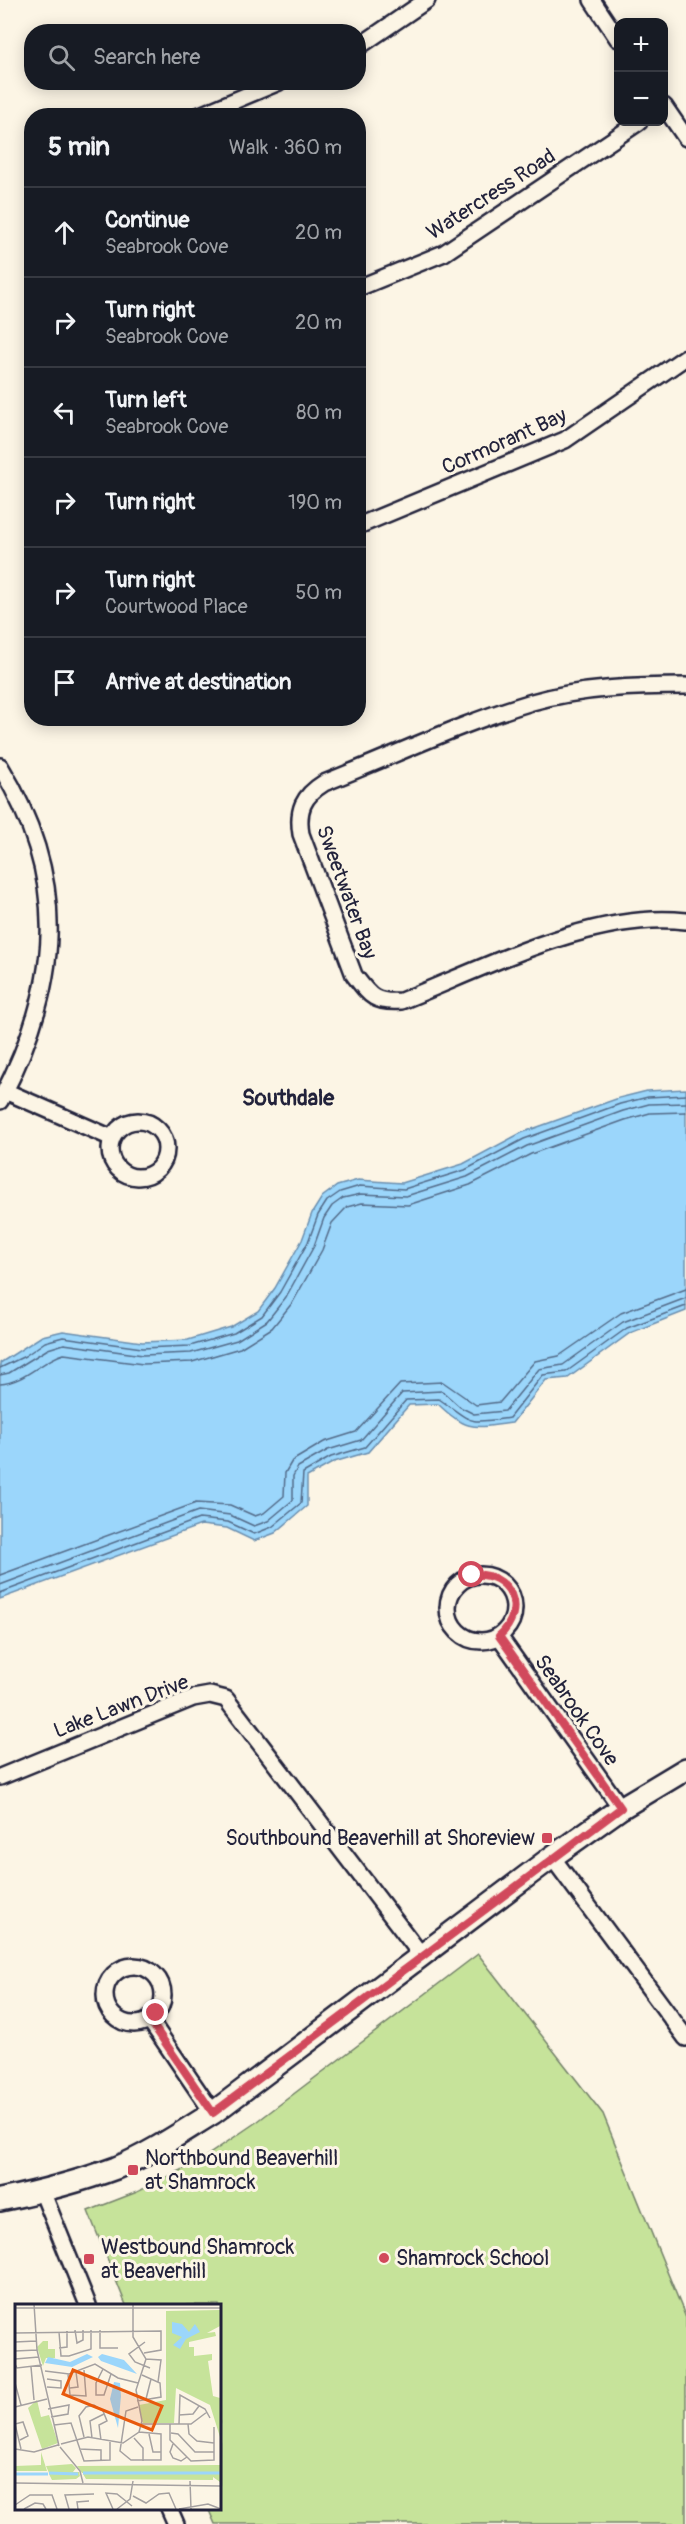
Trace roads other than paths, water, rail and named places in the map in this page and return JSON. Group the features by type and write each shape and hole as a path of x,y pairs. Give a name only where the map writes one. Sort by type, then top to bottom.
{"street":[{"path":"366,41 427,0"},
{"path":"592,0 614,33"},
{"path":"232,108 264,90"},
{"path":"668,113 686,138"},
{"name":"Watercress Road","path":"366,285 444,253 633,126"},
{"name":"Cormorant Bay","path":"366,523 565,440 686,357"},
{"name":"Sweetwater Bay","path":"686,686 642,686 586,692 534,702 507,711 324,783 311,791 300,806 298,819 301,834 354,975 369,995 383,1002 401,1001 601,925 642,920 686,921"},
{"path":"0,766 15,793 40,856 50,903 50,952 42,998 3,1096 112,1138"},
{"path":"482,1574 502,1582 509,1590 514,1610 512,1620 499,1636 476,1641 465,1638 456,1631 447,1610 448,1598 462,1580 482,1574"},
{"name":"Seabrook Cove","path":"499,1636 621,1808"},
{"name":"Lake Lawn Drive","path":"0,1777 193,1698 210,1695 226,1699 422,1956"},
{"path":"0,2200 42,2191 118,2167 173,2138 213,2113 552,1857 621,1808 686,1768"},
{"path":"552,1857 686,2038"},
{"path":"149,2019 213,2113"},
{"path":"42,2191 88,2304"},
{"path":"169,2509 176,2524"}],"water":[{"path":"686,1089 686,1311 630,1333 568,1378 546,1380 512,1423 472,1426 456,1419 438,1404 409,1405 368,1452 334,1462 307,1477 307,1506 275,1533 254,1541 227,1528 201,1525 0,1599 0,1363 42,1336 63,1331 142,1342 188,1340 231,1327 258,1311 275,1288 302,1240 312,1213 322,1197 337,1186 358,1180 402,1183 463,1164 521,1133 619,1098 647,1091"}],"place":[{"name":"Southbound Beaverhill at Shoreview","path":"547,1838"},
{"name":"Northbound Beaverhill at Shamrock","path":"133,2170"},
{"name":"Shamrock School","path":"384,2258"},
{"name":"Westbound Shamrock at Beaverhill","path":"89,2259"}],"district":[{"name":"Southdale","path":"288,1097"}]}
